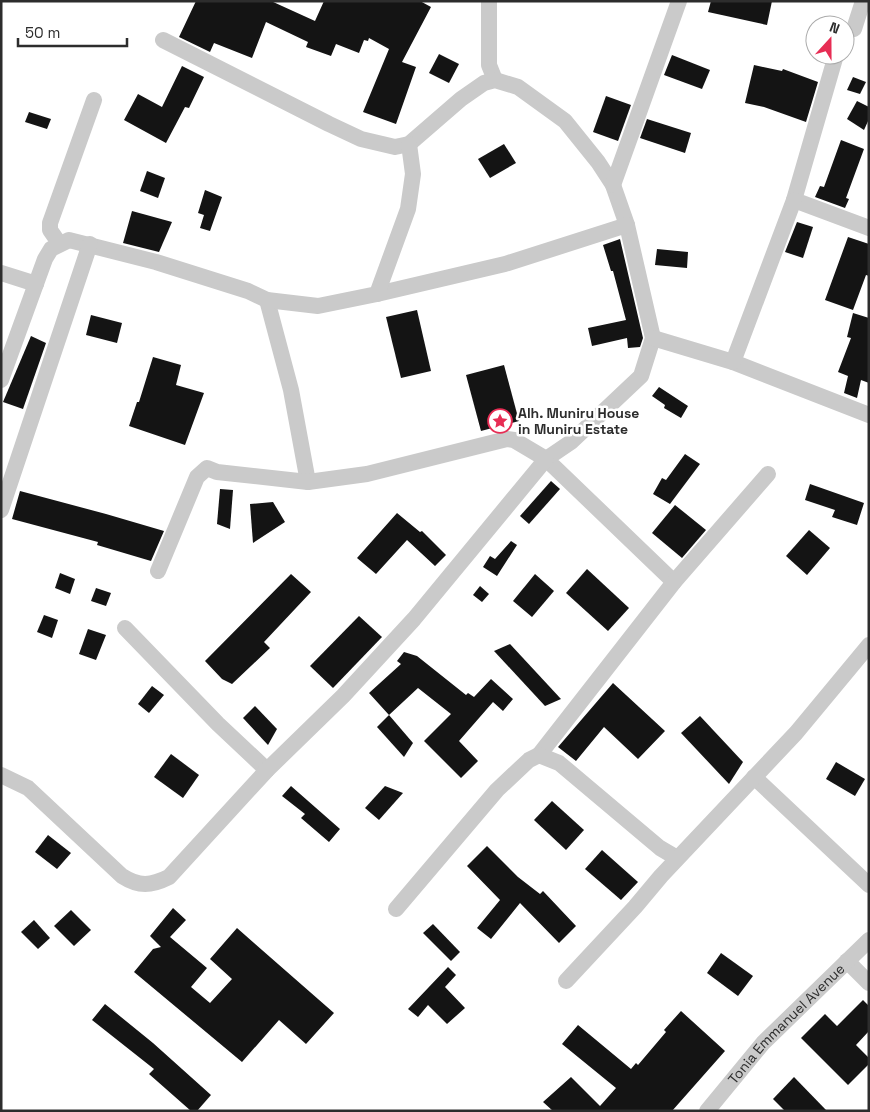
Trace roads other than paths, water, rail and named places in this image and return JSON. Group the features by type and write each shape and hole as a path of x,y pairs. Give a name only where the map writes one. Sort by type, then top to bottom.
{"street":[{"path":"489,1 489,65 495,80"},
{"path":"613,185 679,1"},
{"path":"856,31 863,1"},
{"path":"1,775 28,788 122,876 132,882 146,885 155,884 169,877 267,770 343,696 414,619 546,459 571,442 641,376 653,338 627,225 613,185 598,162 565,121 518,87 495,80 484,83 461,98 409,144 395,147 361,139 163,40"},
{"path":"733,362 794,200 833,65"},
{"path":"59,243 50,230 50,222 94,100"},
{"path":"377,294 408,209 413,174 409,144"},
{"path":"794,200 869,228"},
{"path":"1,380 45,259 59,243 69,240 90,244 248,291 267,300 318,306 505,264 627,225"},
{"path":"1,510 90,244"},
{"path":"1,273 36,284"},
{"path":"267,300 291,390 308,482"},
{"path":"653,338 733,362 869,415"},
{"path":"158,572 197,477 207,468 217,472 308,482 367,474 507,439 514,440 546,459 674,582"},
{"path":"396,909 497,790 529,760 538,755 674,582 768,474"},
{"path":"125,628 218,724 267,770"},
{"path":"566,981 635,908 677,858 796,733 869,645"},
{"path":"538,755 559,763 660,848 677,858"},
{"path":"754,777 869,885"},
{"name":"Tonia Emmanuel Avenue","path":"706,1111 763,1043 869,940"},
{"path":"847,961 869,983"}],"place":[{"name":"Alh. Muniru House in Muniru Estate","path":"500,421"}]}
